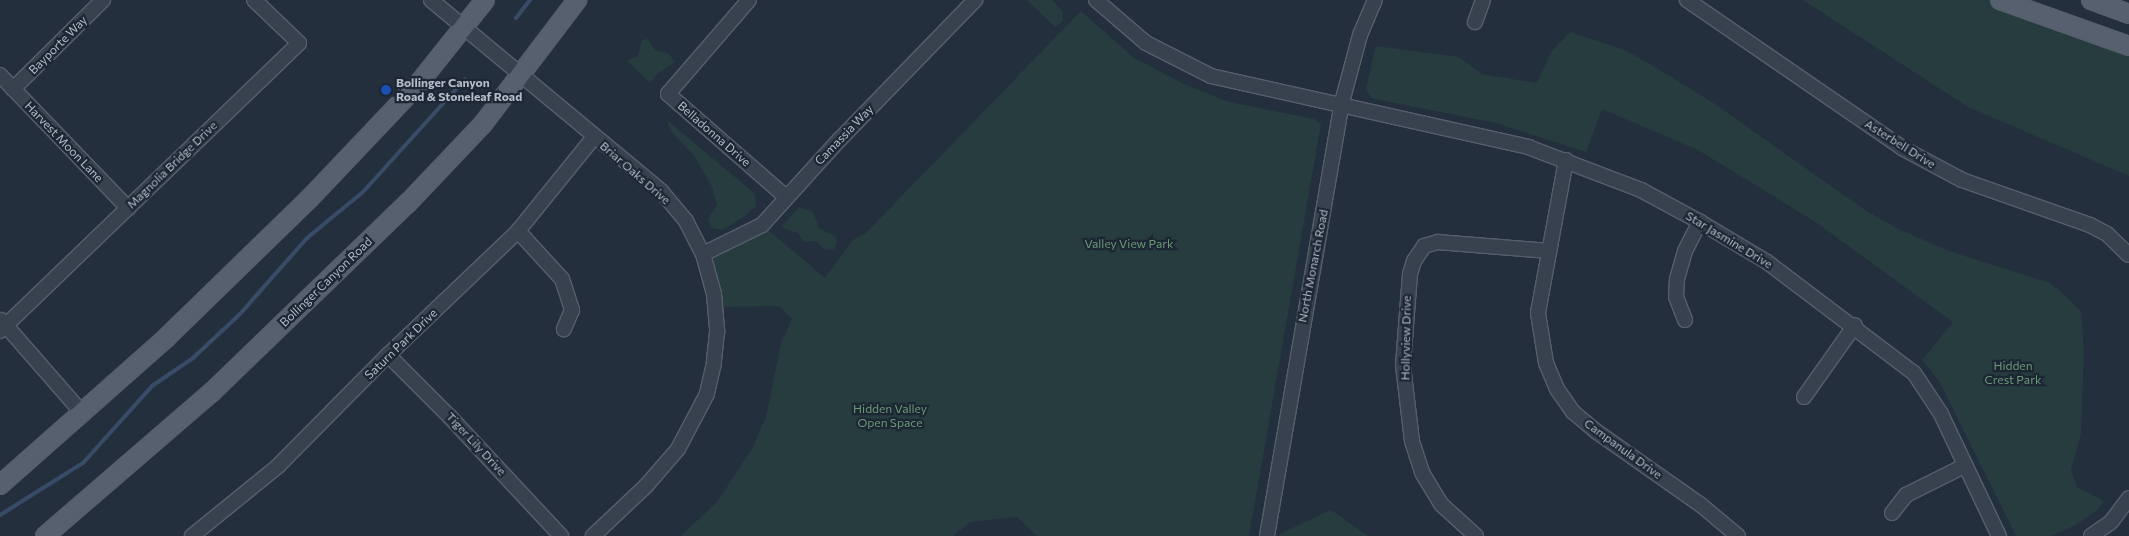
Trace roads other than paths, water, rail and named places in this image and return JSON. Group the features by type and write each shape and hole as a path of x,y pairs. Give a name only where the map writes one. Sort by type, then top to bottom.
{"main road":[{"path":"0,485 83,414 310,198 418,84 485,0"},
{"name":"Bollinger Canyon Road","path":"45,536 212,392 408,203 483,124 522,76 577,0"},
{"path":"2000,0 2129,46"},
{"path":"2091,0 2129,14"}],"street":[{"name":"Bayporte Way","path":"13,89 103,0"},
{"name":"Magnolia Bridge Drive","path":"2,326 128,208 299,42 254,0"},
{"name":"Briar Oaks Drive","path":"430,0 465,27 661,192 686,221 703,254 714,294 717,332 707,394 678,449 646,486 593,536"},
{"name":"Belladonna Drive","path":"748,0 668,94 786,197"},
{"name":"Camassia Way","path":"703,254 762,225 786,197 975,0"},
{"name":"Star Jasmine Drive","path":"1096,0 1146,42 1211,76 1485,136 1566,160 1642,190 1700,222 1767,262 1855,325 1914,373 1928,389 1999,536"},
{"name":"North Monarch Road","path":"1267,536 1341,106 1360,35 1375,0"},
{"path":"1475,22 1483,0"},
{"name":"Asterbell Drive","path":"1687,0 1902,148 1962,180 2090,225 2107,234 2129,255"},
{"name":"Harvest Moon Lane","path":"0,75 128,208"},
{"name":"Saturn Park Drive","path":"192,536 278,466 388,355 518,231 594,137"},
{"name":"Campanula Drive","path":"1566,160 1538,313 1546,363 1557,389 1574,412 1596,432 1701,505 1738,536"},
{"path":"1685,320 1676,298 1677,279 1685,251 1700,222"},
{"path":"518,231 562,279 572,310 564,329"},
{"name":"Hollyview Drive","path":"1476,536 1441,504 1422,472 1412,441 1403,365 1410,274 1414,261 1424,246 1438,242 1549,251"},
{"path":"1804,397 1855,325"},
{"path":"2,326 83,414"},
{"name":"Tiger Lily Drive","path":"388,355 450,417 560,536"},
{"path":"1892,513 1906,495 1964,466"},
{"path":"2091,536 2111,522 2129,498"}],"waterway":[{"path":"516,18 530,0"},
{"path":"0,515 83,463 152,386 193,358 240,314 307,238 363,192 465,79"}],"place":[{"name":"Bollinger Canyon Road & Stoneleaf Road","path":"386,90"}],"park label":[{"name":"Valley View Park","path":"1129,244"},
{"name":"Hidden Crest Park","path":"2013,373"},
{"name":"Hidden Valley Open Space","path":"890,416"}]}
